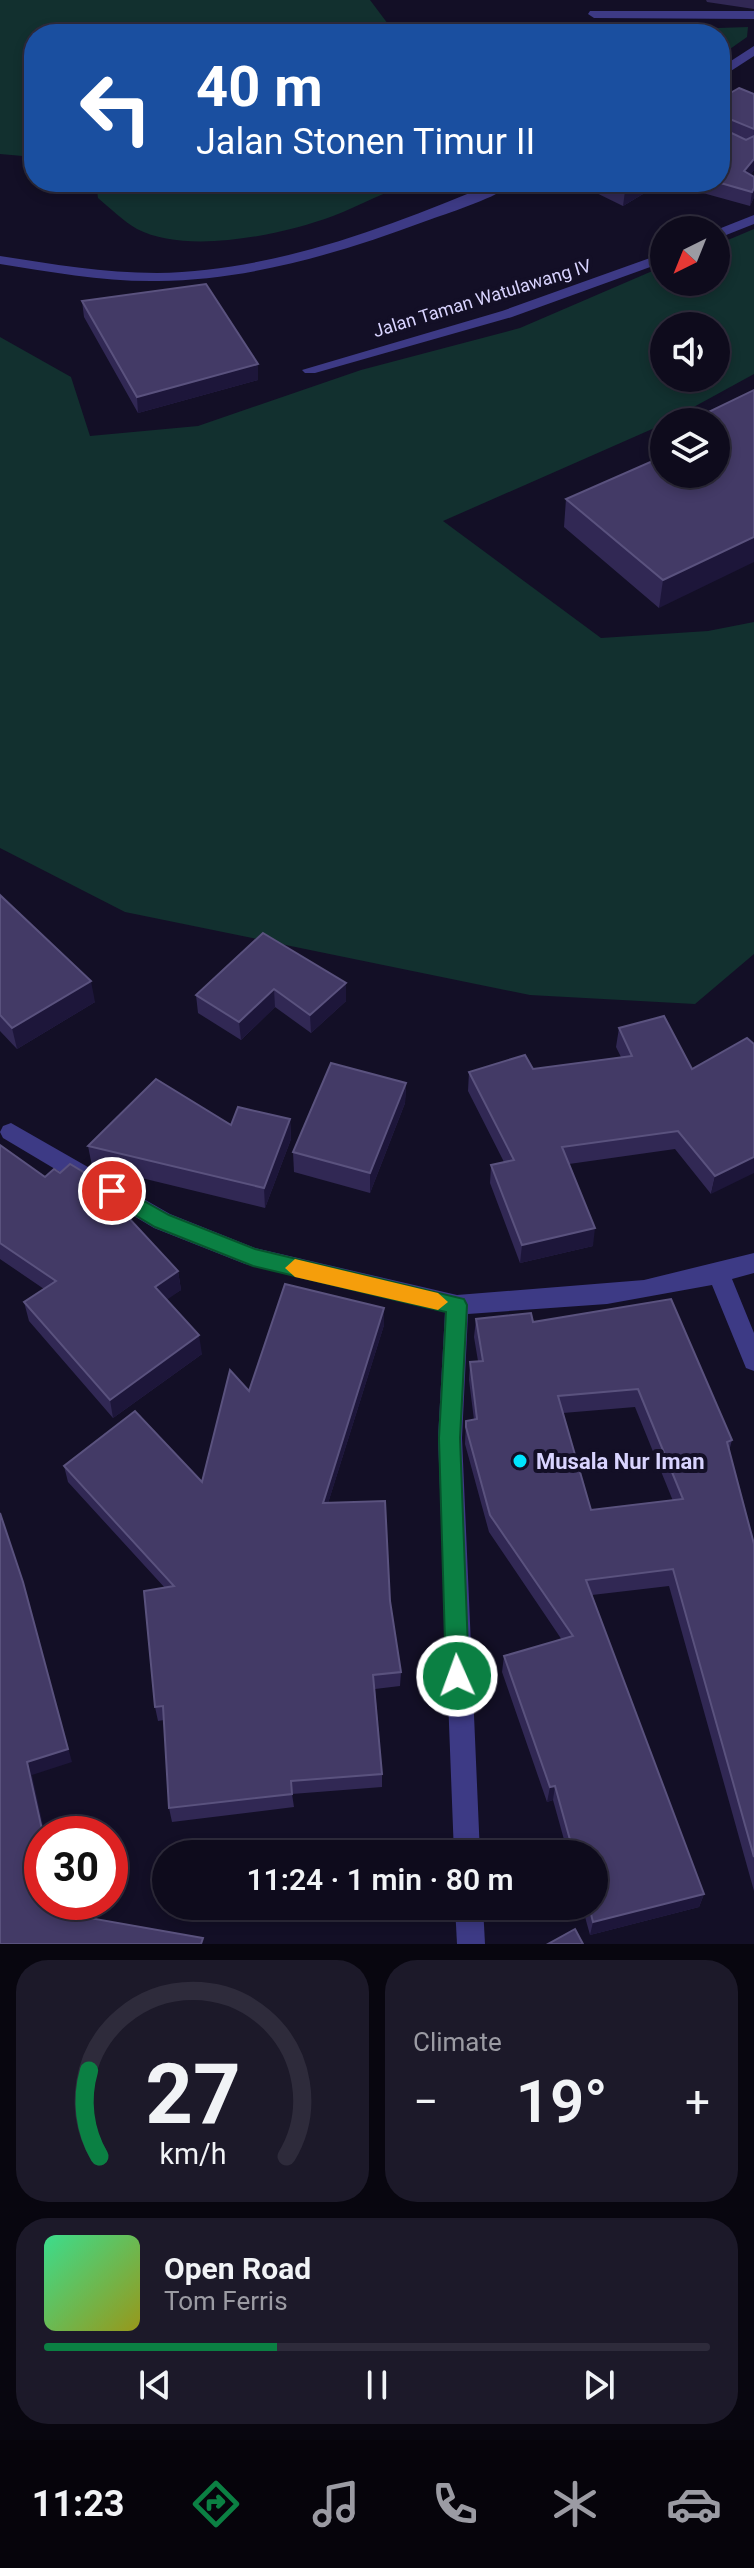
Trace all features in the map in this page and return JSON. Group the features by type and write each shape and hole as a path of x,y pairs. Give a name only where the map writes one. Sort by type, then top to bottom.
{"street":[{"path":"594,14 754,15"},
{"path":"730,67 754,50"},
{"path":"0,260 99,275 181,276 314,254 399,228 484,192"},
{"path":"730,229 754,219"},
{"name":"Jalan Taman Watulawang IV","path":"310,370 507,314 650,262"},
{"path":"11,1132 162,1221 253,1257 457,1305 620,1296 719,1275 754,1263"},
{"path":"719,1275 754,1361"},
{"path":"457,1305 450,1438 466,1840"},
{"path":"470,1920 471,1944"}],"green space":[{"path":"0,0 370,0 388,24 24,24 24,156 0,154"},
{"path":"748,27 747,37 730,49 730,28"},
{"path":"97,192 389,192 344,212 288,230 208,241 158,237 137,229 98,198"},
{"path":"754,229 754,374 730,387 730,312 650,312 650,392 721,392 692,408 650,408 650,430 443,521 601,638 708,631 754,622 754,954 695,1004 530,995 125,912 0,848 0,337 71,377 90,436 198,426 361,370 520,328 650,272 650,296 730,296 730,239"}],"building":[{"path":"739,88 754,94 754,129 730,119 730,93"},
{"path":"730,132 746,140 754,136 754,159 744,171 754,177 752,192 730,186"},
{"path":"206,284 258,364 137,397 82,301"},
{"path":"754,390 754,537 663,580 566,499 650,462 650,488 730,488 730,408 717,408"},
{"path":"0,895 91,981 12,1028 0,1015"},
{"path":"263,933 346,983 310,1015 274,989 239,1022 196,995"},
{"path":"664,1016 692,1069 747,1038 754,1044 754,1157 715,1176 678,1131 562,1147 595,1228 522,1245 491,1165 514,1160 469,1072 525,1055 533,1069 632,1056 619,1028"},
{"path":"331,1063 406,1083 370,1173 293,1152"},
{"path":"156,1079 231,1125 238,1107 290,1119 264,1188 88,1146"},
{"path":"0,1145 45,1177 54,1169 60,1173 70,1164 90,1176 178,1271 155,1287 199,1335 110,1400 24,1302 56,1281 0,1243"},
{"path":"285,1284 384,1308 323,1503 385,1501 390,1601 401,1672 373,1675 382,1774 291,1781 292,1794 169,1808 163,1706 155,1707 144,1591 174,1586 64,1466 135,1411 202,1482 230,1370 249,1391"},
{"path":"671,1299 732,1440 727,1442 754,1544 754,1857 673,1569 586,1580 704,1894 608,1918 608,1840 570,1840 555,1786 550,1787 504,1656 573,1636 490,1515 466,1427 466,1421 477,1419 470,1362 483,1361 476,1319 531,1313 533,1322","holes":["638,1389 683,1499 591,1510 558,1396"]},
{"path":"0,1513 23,1582 68,1749 27,1762 39,1816 24,1816 24,1920 101,1920 203,1938 201,1944 0,1944"},
{"path":"575,1929 583,1944 548,1944"}],"slow traffic":[{"path":"295,1268 438,1302"}],"place":[{"name":"Musala Nur Iman","path":"520,1461"}],"route":[{"path":"112,1191 162,1221 253,1257 364,1286 457,1305 450,1438 457,1676"}]}
